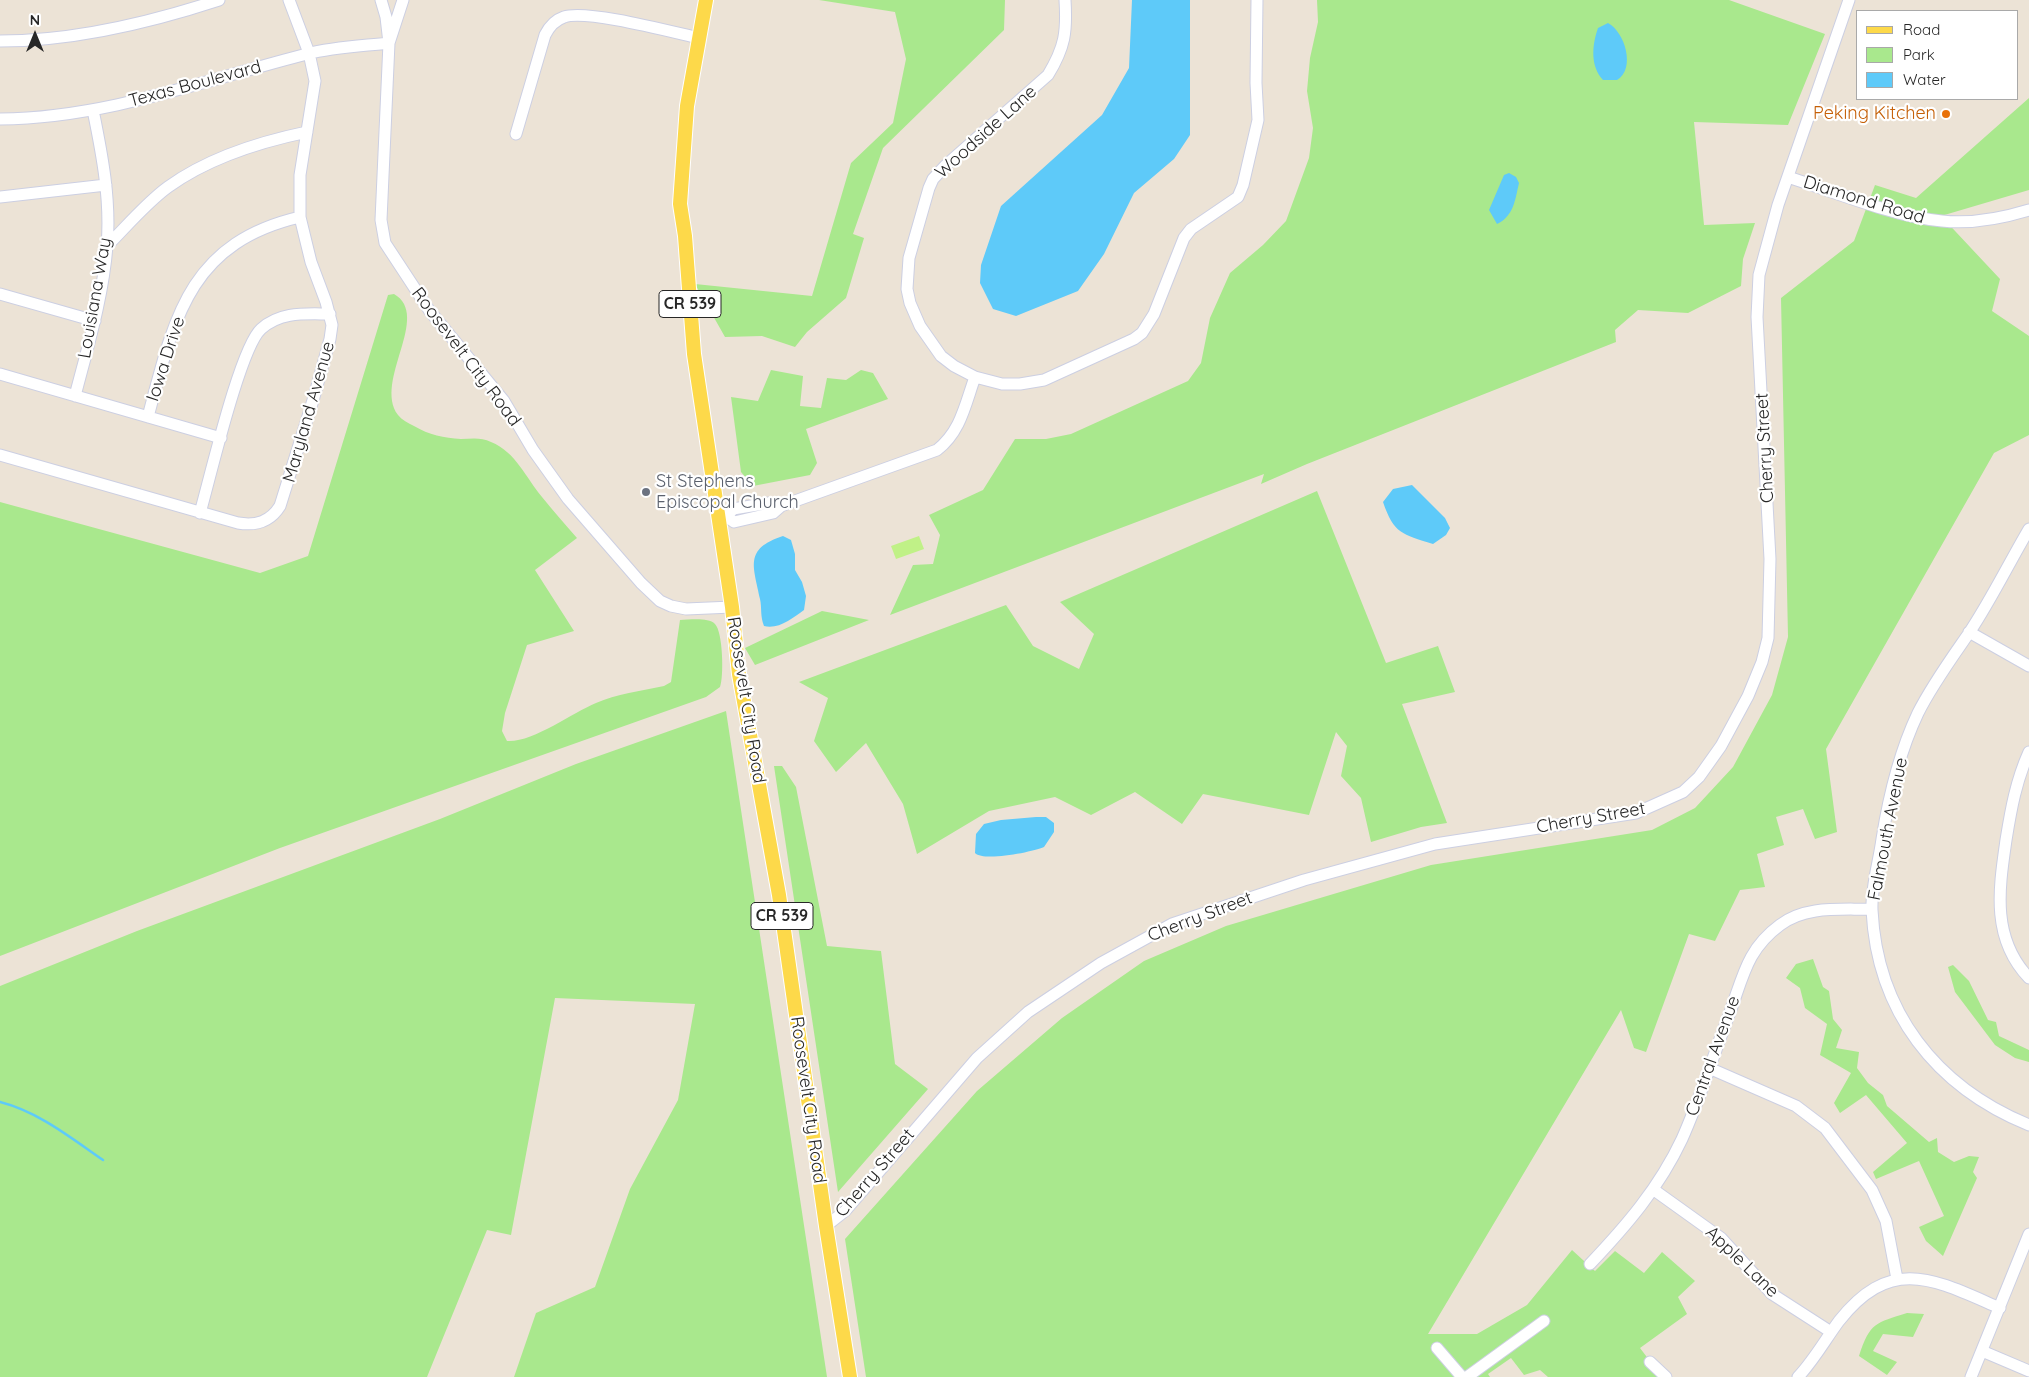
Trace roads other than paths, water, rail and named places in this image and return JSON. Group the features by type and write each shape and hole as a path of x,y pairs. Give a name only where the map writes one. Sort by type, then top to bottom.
{"main road":[{"name":"CR 539","path":"706,0 684,125 680,204 685,236 694,354 723,518 732,607"},
{"name":"Roosevelt City Road","path":"732,607 739,674 782,914 826,1226 850,1377"}],"street":[{"path":"0,41 55,38 126,26 177,14 219,0"},
{"name":"Maryland Avenue","path":"0,455 200,513 250,524 270,518 280,506 330,339 332,325 330,314 313,269 300,217 300,175 315,81 309,53 288,0"},
{"path":"382,3 398,0"},
{"path":"389,43 403,0"},
{"name":"Woodside Lane","path":"1065,0 1066,38 1060,56 1048,75 934,178 908,258 907,289 910,303 920,326 941,356 954,366 975,377 1002,384 1044,380 1142,333 1154,314 1184,238 1191,229 1238,197 1243,185 1258,120 1256,83 1257,0"},
{"name":"Cherry Street","path":"826,1226 845,1210 977,1058 1028,1012 1101,963 1172,924 1383,856 1435,844 1636,814 1683,792 1699,777 1721,746 1748,696 1762,662 1768,638 1770,559 1758,295 1759,274 1765,246 1849,0"},
{"name":"Roosevelt City Road","path":"382,3 389,43 382,220 385,243 394,259 429,310 504,401 533,450 568,499 641,583 660,601 671,606 706,609 732,607"},
{"path":"516,134 545,35 552,24 560,19 582,15 699,38"},
{"name":"Texas Boulevard","path":"0,119 93,110 210,82 309,53 389,43"},
{"name":"Louisiana Way","path":"75,396 95,321 107,246 106,185 93,110"},
{"path":"107,246 166,188 186,175 254,146 307,132"},
{"name":"Diamond Road","path":"1788,177 1902,213 1942,222 1961,222 2029,210"},
{"path":"0,197 106,185"},
{"name":"Iowa Drive","path":"148,417 164,356 177,319 206,270 226,249 248,234 300,217"},
{"path":"0,294 95,321"},
{"path":"200,513 249,346 260,330 282,317 299,314 330,314"},
{"path":"0,374 221,438"},
{"path":"723,518 734,522 758,518 773,513 782,506 937,450 951,438 957,428 975,377"},
{"name":"Falmouth Avenue","path":"2029,529 1969,632 1919,712 1896,769 1885,824 1872,909 1883,974 1891,998 1916,1041 1946,1073 1980,1102 2029,1125"},
{"path":"1969,632 2029,666"},
{"path":"2029,752 2020,771 2012,798 1999,890 2000,910 2007,942 2029,978"},
{"name":"Central Avenue","path":"1590,1264 1654,1190 1682,1138 1735,999 1741,975 1750,957 1763,939 1782,923 1808,912 1872,909"},
{"path":"1709,1068 1796,1106 1825,1128 1872,1190 1886,1221 1897,1279"},
{"name":"Apple Lane","path":"1654,1190 1721,1238 1772,1294 1831,1332"},
{"path":"1971,1377 2029,1234"},
{"path":"1798,1377 1815,1358 1831,1332 1858,1300 1875,1288 1897,1279 1919,1278 1942,1283 2000,1308"},
{"path":"1467,1377 1544,1321"},
{"path":"1437,1348 1462,1377"},
{"path":"1982,1351 2029,1371"},
{"path":"1650,1362 1666,1377"}],"water":[{"path":"1132,0 1190,0 1190,135 1174,159 1134,193 1104,254 1078,291 1016,316 993,309 980,283 981,265 1001,206 1102,115 1129,68"},
{"path":"1608,23 1619,34 1626,51 1626,68 1623,75 1617,80 1603,80 1594,62 1594,41 1598,28"},
{"path":"1509,173 1516,177 1519,183 1513,207 1507,217 1497,224 1489,210 1504,175"},
{"path":"1412,485 1445,518 1450,528 1446,535 1433,544 1406,535 1395,527 1383,502 1393,489"},
{"path":"783,536 791,540 795,554 795,570 802,582 806,596 804,610 780,625 769,627 764,626 762,619 754,560 762,547 770,541"},
{"path":"1046,817 1054,823 1054,832 1044,847 1019,853 988,857 975,853 976,834 984,824 1001,820"}],"waterway":[{"path":"0,1102 14,1106 41,1119 103,1160"}],"place":[{"name":"Peking Kitchen","path":"1946,114"},
{"name":"St Stephens Episcopal Church","path":"646,492"}]}
